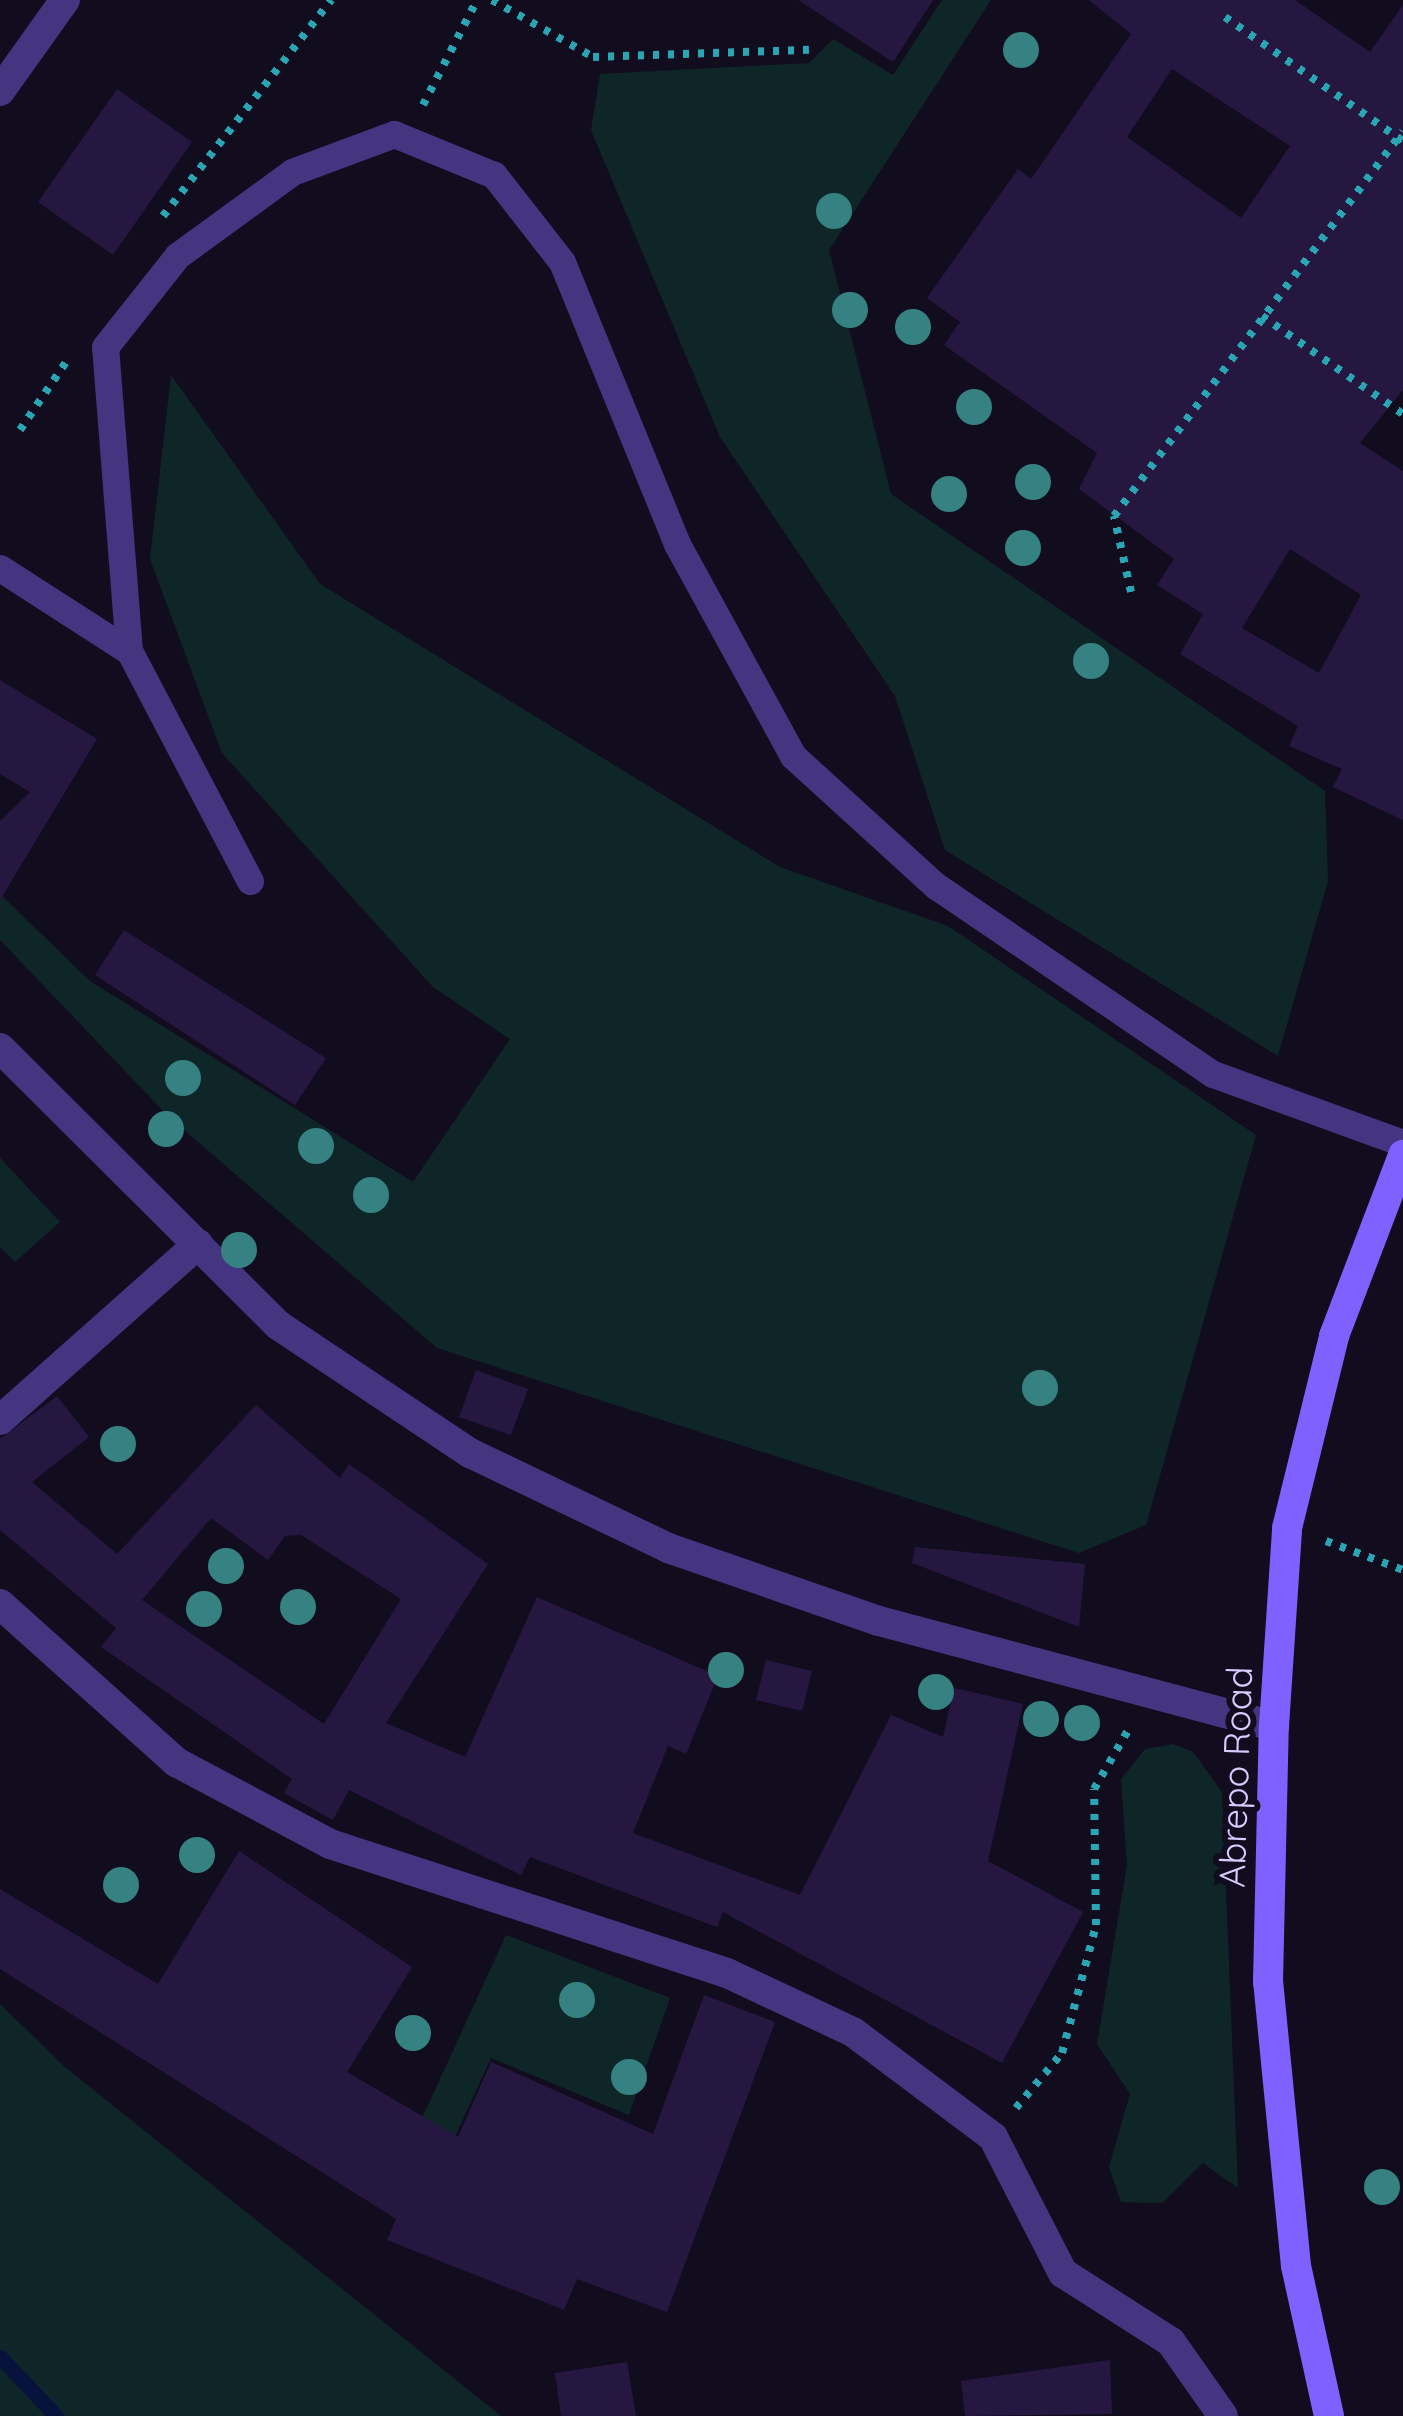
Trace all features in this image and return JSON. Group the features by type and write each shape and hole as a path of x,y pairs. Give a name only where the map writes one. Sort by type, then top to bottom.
{"main road":[{"name":"Abrepo Road","path":"1329,2416 1296,2266 1268,1982 1274,1726 1287,1528 1334,1336 1403,1155"}],"street":[{"path":"0,92 65,0"},
{"path":"0,1048 278,1325 470,1453 668,1548 1148,1694 1274,1726"},
{"path":"0,1420 198,1244"},
{"path":"0,1604 176,1762 330,1844 748,1983 853,2032 993,2137 1063,2272 1185,2354 1223,2416"}],"lane":[{"path":"250,881 129,651 105,347 176,256 292,172 405,139 494,176 562,262 677,544 793,755 936,886 1214,1074 1403,1143"},
{"path":"0,568 129,651"}],"path":[{"path":"405,139 477,0"},
{"path":"492,0 592,57 809,50"},
{"path":"1131,592 1114,516 1401,136 1225,16"},
{"path":"1262,316 1403,414"},
{"path":"1287,1528 1403,1570"},
{"path":"993,2137 1062,2053 1096,1925 1094,1789 1148,1694"}],"green space":[{"path":"942,0 991,0 829,250 891,494 1325,791 1328,881 1278,1056 945,850 895,696 720,437 591,130 600,74 809,63 833,39 893,75"},
{"path":"171,375 320,584 780,867 948,926 1256,1135 1146,1525 1079,1553 437,1348 168,1116 0,940 0,894 90,981 413,1182 510,1039 433,987 222,753 150,559"},
{"path":"0,1158 60,1222 15,1262 0,1247"},
{"path":"1173,1744 1193,1752 1222,1792 1238,2188 1203,2163 1162,2203 1121,2202 1109,2167 1130,2094 1097,2044 1127,1865 1121,1779 1145,1749"},
{"path":"506,1935 670,1998 629,2115 491,2058 436,2178 402,2162"},
{"path":"0,2004 65,2067 501,2416 0,2416"}],"building":[{"path":"798,0 933,0 893,62"},
{"path":"1089,0 1295,0 1370,52 1403,5 1403,390 1360,443 1403,471 1403,820 1333,787 1342,769 1289,746 1298,726 1180,654 1203,614 1157,585 1174,559 1079,489 1097,453 944,345 960,322 927,298 1018,169 1031,179 1131,34","holes":["1172,69 1290,146 1241,218 1127,137","1290,549 1361,595 1319,673 1242,628"]},
{"path":"117,89 192,142 113,255 38,202"},
{"path":"0,680 97,739 0,900 0,821 30,792 0,774"},
{"path":"124,930 326,1058 295,1105 95,975"},
{"path":"476,1370 528,1389 511,1435 459,1417"},
{"path":"57,1396 89,1437 32,1482 117,1554 256,1405 340,1478 349,1464 488,1564 386,1723 465,1757 537,1597 718,1676 686,1754 668,1746 633,1833 800,1895 891,1715 943,1737 954,1688 1023,1704 988,1861 1083,1912 1002,2063 723,1912 717,1927 530,1857 521,1875 349,1790 333,1820 284,1793 292,1779 101,1647 116,1628 0,1530 0,1439","holes":["211,1518 268,1560 285,1536 301,1535 401,1599 324,1724 142,1600"]},
{"path":"915,1547 1085,1564 1079,1627 912,1563"},
{"path":"766,1660 812,1671 802,1711 756,1700"},
{"path":"239,1851 412,1967 347,2072 458,2137 491,2062 653,2134 704,1995 775,2022 667,2312 577,2279 564,2310 387,2240 396,2219 0,1969 0,1889 158,1984"},
{"path":"1110,2360 1112,2414 965,2416 961,2381"},
{"path":"627,2362 636,2416 561,2416 555,2373"}],"waterway":[{"path":"0,2357 56,2416"}]}
